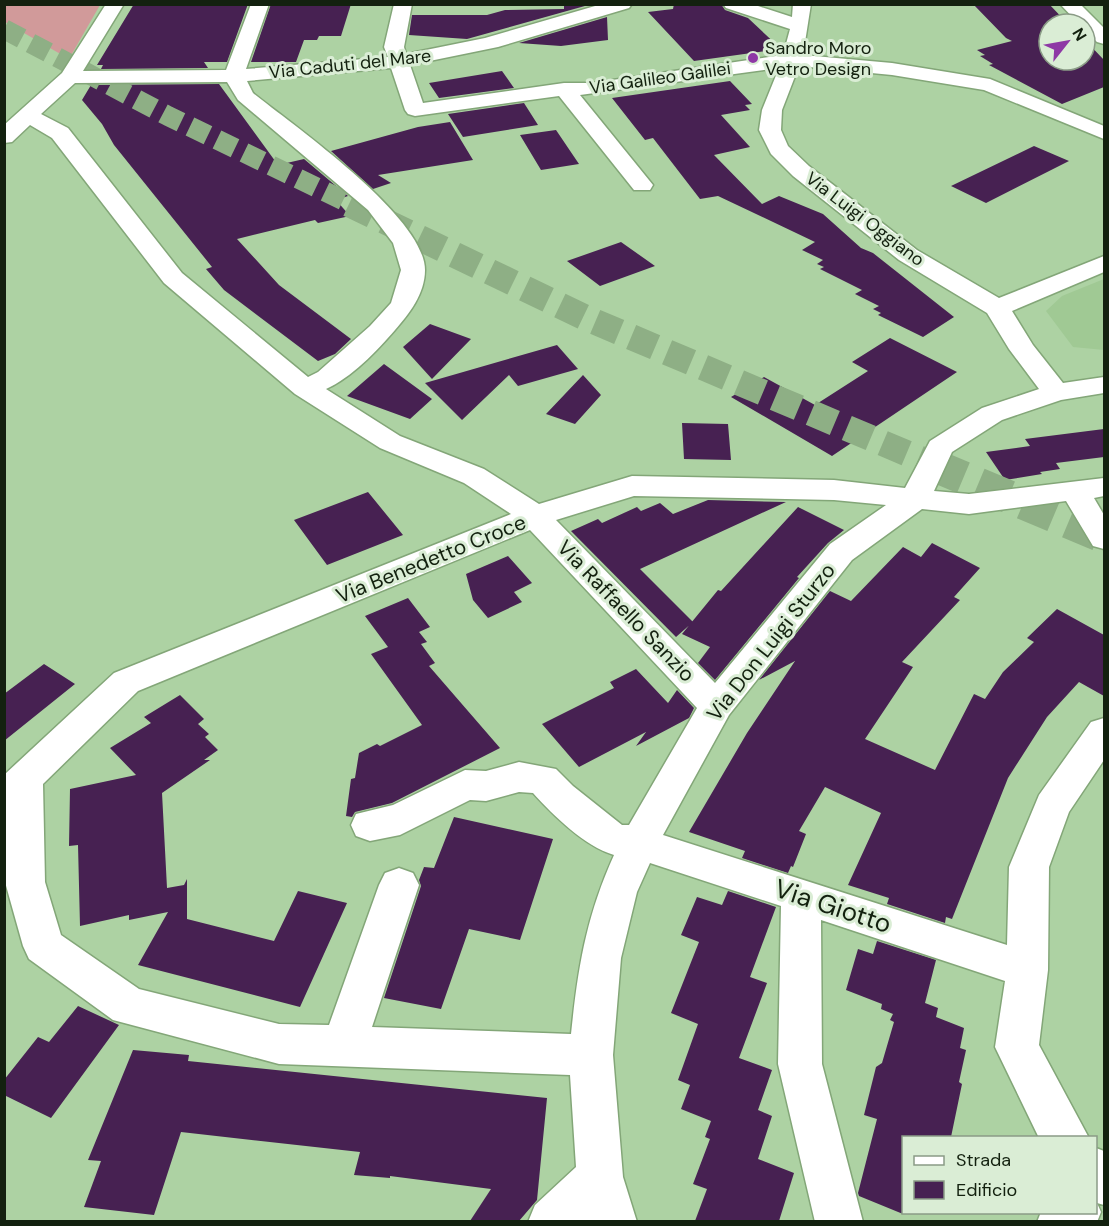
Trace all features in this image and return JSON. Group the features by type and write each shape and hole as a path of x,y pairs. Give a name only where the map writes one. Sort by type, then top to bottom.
{"street":[{"path":"4,137 70,77 115,4"},
{"path":"260,4 234,75 245,96 376,205 405,243 413,270 403,306 379,332 328,378 305,388"},
{"path":"397,61 394,47 403,4"},
{"name":"Via Caduti del Mare","path":"70,77 169,78 234,75 397,61 449,53 544,19 623,4"},
{"path":"732,4 801,15"},
{"path":"1069,4 1104,38"},
{"name":"Via Luigi Oggiano","path":"801,15 792,60 772,110 770,130 779,149 801,171 909,255 997,308 1022,349 1056,392"},
{"name":"Via Galileo Galilei","path":"397,61 415,110 564,89 592,89 792,60 892,69 954,77 990,85 1104,133"},
{"name":"Via Galileo Galilei","path":"564,89 642,185"},
{"name":"Via Raffaello Sanzio","path":"28,115 60,133 173,278 305,388 390,442 474,476 535,516 716,706"},
{"path":"997,308 1104,263"},
{"path":"915,499 940,447 992,414 1056,392 1104,385"},
{"name":"Via Benedetto Croce","path":"14,789 126,682 535,516 632,486 834,489 969,504 1090,489"},
{"path":"1090,489 1104,539"},
{"name":"Via Don Luigi Sturzo","path":"613,1221 600,1178 591,1055 600,958 617,892 639,843 716,706 841,552 915,499"},
{"path":"1065,1136 1059,1129 1017,1047 1027,970 1029,867 1052,806 1104,732"},
{"path":"370,825 400,819 465,785 486,786 519,777 543,779 568,804 614,839 639,843"},
{"path":"14,789 26,882 44,946 128,1006 279,1044 591,1055"},
{"name":"Via Giotto","path":"639,843 1027,970"},
{"path":"344,1046 399,885"},
{"path":"801,895 800,1064 839,1221"},
{"path":"552,1221 600,1178"}],"shaded area":[{"path":"5,4 100,5 69,59 5,22"},
{"path":"1104,279 1104,350 1073,347 1046,311 1062,296"}],"building":[{"path":"134,4 248,4 227,62 204,62 208,68 101,69 103,65 97,65"},
{"path":"271,4 351,4 341,36 319,36 317,40 304,40 296,62 251,62"},
{"path":"592,4 467,39 409,35 412,15 487,15 505,10 564,9 564,6"},
{"path":"674,4 721,4 725,10 748,18 781,49 694,61 648,12 673,9"},
{"path":"973,4 1049,4 1057,12 1037,12 1037,72 1097,72 1097,53 1104,60 1104,87 1062,104 989,65 993,64 980,56 985,55 977,50 1012,41 1006,38"},
{"path":"607,17 608,40 561,46 519,43"},
{"path":"502,71 514,88 439,98 429,83"},
{"path":"730,81 752,104 745,105 750,110 721,115 750,147 714,155 762,204 779,196 823,214 861,248 873,253 954,317 923,337 878,315 881,313 873,309 879,306 855,294 862,290 820,269 824,267 817,264 823,260 802,250 815,242 718,196 700,199 653,138 645,140 612,98"},
{"path":"219,84 278,165 304,159 348,196 336,200 350,216 318,223 315,220 237,239 279,285 351,339 335,354 318,361 224,290 206,269 212,267 114,145 102,124 82,100 91,85"},
{"path":"524,103 538,125 463,137 448,114"},
{"path":"450,122 473,160 378,175 391,183 373,189 331,151 418,127"},
{"path":"556,130 579,164 541,170 520,135"},
{"path":"1034,146 1069,161 986,203 951,186"},
{"path":"621,242 655,266 600,286 567,261"},
{"path":"430,324 471,339 432,379 403,347"},
{"path":"890,338 957,372 832,456 731,397 764,377 815,405 868,371 852,362"},
{"path":"557,345 578,369 518,386 509,375 462,420 425,383"},
{"path":"384,364 432,399 410,419 347,396"},
{"path":"583,375 601,395 575,424 546,414"},
{"path":"682,423 728,424 731,460 684,459"},
{"path":"1104,429 1104,457 1056,463 1060,469 1040,472 1042,474 1005,480 986,452 1030,446 1025,439"},
{"path":"368,492 403,535 327,565 294,520"},
{"path":"708,500 786,502 640,569 693,622 676,637 571,531 598,519 602,523 637,507 641,511 660,503 673,514"},
{"path":"798,507 844,530 828,543 797,577 799,578 715,680 698,663 710,647 682,634 718,590 721,591"},
{"path":"932,543 980,568 954,597 960,600 902,662 913,667 865,739 935,770 974,694 985,699 1003,672 1034,642 1027,638 1057,609 1104,635 1104,696 1079,682 1047,717 1008,778 952,919 946,917 945,923 887,904 889,898 848,885 881,813 825,787 799,831 806,834 793,867 791,866 788,873 742,858 745,851 689,832 747,733 795,661 759,680 830,591 851,601 903,547 921,557"},
{"path":"508,556 532,583 514,592 522,602 488,618 473,600 466,574"},
{"path":"408,598 430,627 419,632 427,642 421,644 435,663 429,666 500,748 392,803 355,812 352,817 346,816 351,779 355,778 359,753 377,744 380,746 422,725 371,654 388,647 365,616"},
{"path":"44,664 75,684 4,741 4,694"},
{"path":"636,669 668,703 677,690 694,708 689,718 636,746 646,732 579,767 542,724 614,688 610,682"},
{"path":"180,695 204,719 198,724 209,734 205,737 218,750 204,760 210,760 162,793 167,888 184,885 187,879 187,919 274,941 298,891 347,903 300,1007 138,965 168,912 129,920 129,915 80,926 78,845 69,846 70,789 136,775 110,748 151,723 144,717"},
{"path":"454,817 553,839 520,940 469,929 441,1009 384,998 421,886 419,880 424,867 434,868"},
{"path":"728,891 776,907 750,977 767,983 739,1058 772,1070 758,1110 772,1116 758,1159 794,1173 779,1221 695,1221 707,1189 693,1184 710,1139 705,1137 711,1121 681,1109 690,1085 678,1080 698,1024 671,1013 699,942 681,935 697,897 722,905"},
{"path":"877,941 936,960 925,1003 938,1008 936,1017 964,1028 960,1048 966,1050 959,1082 962,1084 951,1136 902,1136 902,1214 859,1196 858,1193 877,1119 864,1115 876,1067 882,1063 894,1022 890,1020 893,1014 881,1009 882,1004 846,990 858,949 873,954"},
{"path":"78,1006 119,1025 51,1118 4,1095 4,1080 38,1037 49,1042"},
{"path":"133,1050 189,1055 188,1061 547,1098 537,1200 519,1221 470,1221 491,1189 390,1176 390,1178 354,1175 360,1152 181,1132 154,1215 84,1207 101,1161 88,1160"}],"tunnel":[{"path":"4,29 168,116 353,205"},
{"path":"349,204 586,318 937,466"},
{"path":"933,465 1104,537"}],"place":[{"name":"Sandro Moro Vetro Design","path":"753,58"}]}
